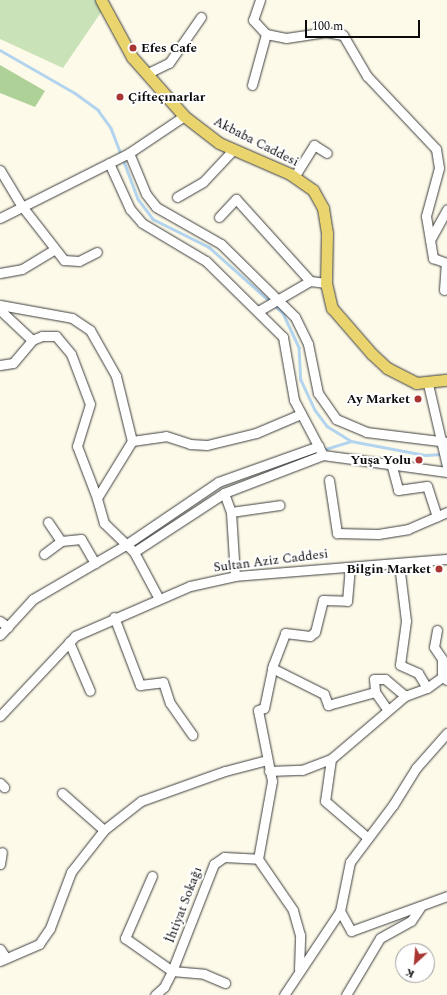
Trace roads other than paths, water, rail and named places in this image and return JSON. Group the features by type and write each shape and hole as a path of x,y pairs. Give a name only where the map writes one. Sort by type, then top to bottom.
{"main road":[{"name":"Akbaba Caddesi","path":"101,0 118,34 146,74 184,116 209,137 233,150 294,177 313,190 324,208 327,233 326,283 332,308 372,354 387,368 416,383 428,384 447,380"}],"street":[{"path":"260,0 253,20 266,34 286,38 326,32 343,35 367,76 436,149 439,168 426,216 433,258 446,263 444,290"},
{"path":"146,74 169,63 201,17"},
{"path":"252,85 266,34"},
{"path":"0,218 21,205 127,154 184,116"},
{"path":"294,177 314,145 327,153"},
{"path":"177,197 203,182 233,150"},
{"path":"127,154 146,194 156,207 214,238 278,299 301,327 316,387 327,410 336,419 366,432 442,444"},
{"path":"109,162 130,209 142,223 198,254 262,309 284,337 294,400 300,414 321,450"},
{"path":"0,170 21,205 54,250 70,263 97,252"},
{"path":"219,217 236,199 310,281"},
{"path":"430,240 447,209"},
{"path":"0,273 22,269 54,250"},
{"path":"262,309 310,281 326,283"},
{"path":"0,306 72,318 90,330 116,376 132,441 97,498"},
{"path":"0,310 32,340"},
{"path":"0,364 13,363 32,340 56,336 71,354 90,404 77,446 97,498 104,523 124,546 134,552 158,598"},
{"path":"0,638 33,599 124,546 218,482 321,450 391,463 447,468 428,384"},
{"path":"132,441 166,436 190,444 207,445 256,433 300,414"},
{"path":"134,552 224,493 321,450"},
{"path":"391,463 398,490 427,486 437,516"},
{"path":"329,480 337,534 393,532 447,512"},
{"path":"224,493 232,512 235,528 235,576"},
{"path":"232,512 280,505"},
{"path":"48,522 62,541"},
{"path":"44,554 62,541 81,539 95,563"},
{"name":"Sultan Aziz Caddesi","path":"0,716 69,642 114,617 158,598 235,576 447,559"},
{"path":"399,564 406,621 400,665 418,673 427,688"},
{"path":"299,969 300,935 293,910 258,859 272,781 258,710 264,708 272,668 285,633 310,636 315,632 323,600 347,601 350,567"},
{"path":"114,617 140,685 163,682 170,703 192,735"},
{"path":"0,621 8,628"},
{"path":"270,771 302,770 331,759 387,709 406,696 427,688 444,678 442,660 434,648 437,630"},
{"path":"69,642 90,691"},
{"path":"272,668 324,694 328,705 375,692"},
{"path":"387,709 375,692 374,679 385,679 406,696"},
{"path":"284,995 299,969 340,911 350,862 367,837 393,805 416,768 447,733"},
{"path":"331,759 325,801 367,837"},
{"path":"0,949 3,959 39,944 50,928 71,872 104,830 141,801 225,771 267,760"},
{"path":"62,793 104,830"},
{"path":"0,864 2,852"},
{"name":"İhtiyat Sokağı","path":"155,995 164,987 172,971 214,864 224,857 258,859"},
{"path":"152,876 125,938 172,971 204,974 225,983"},
{"path":"340,911 351,931 447,896"},
{"path":"346,995 380,938 411,921 421,906"}],"waterway":[{"path":"0,50 75,93 98,110 111,128 121,154"},
{"path":"123,159 138,199 153,219 209,247 283,313 299,347 301,380 315,410 327,426 351,441"},
{"path":"322,450 351,441 425,455 442,454"}],"place":[{"name":"Efes Cafe","path":"133,48"},
{"name":"Çifteçınarlar","path":"120,97"},
{"name":"Ay Market","path":"418,399"},
{"name":"Yuşa Yolu","path":"419,460"},
{"name":"Bilgin Market","path":"439,569"}]}
